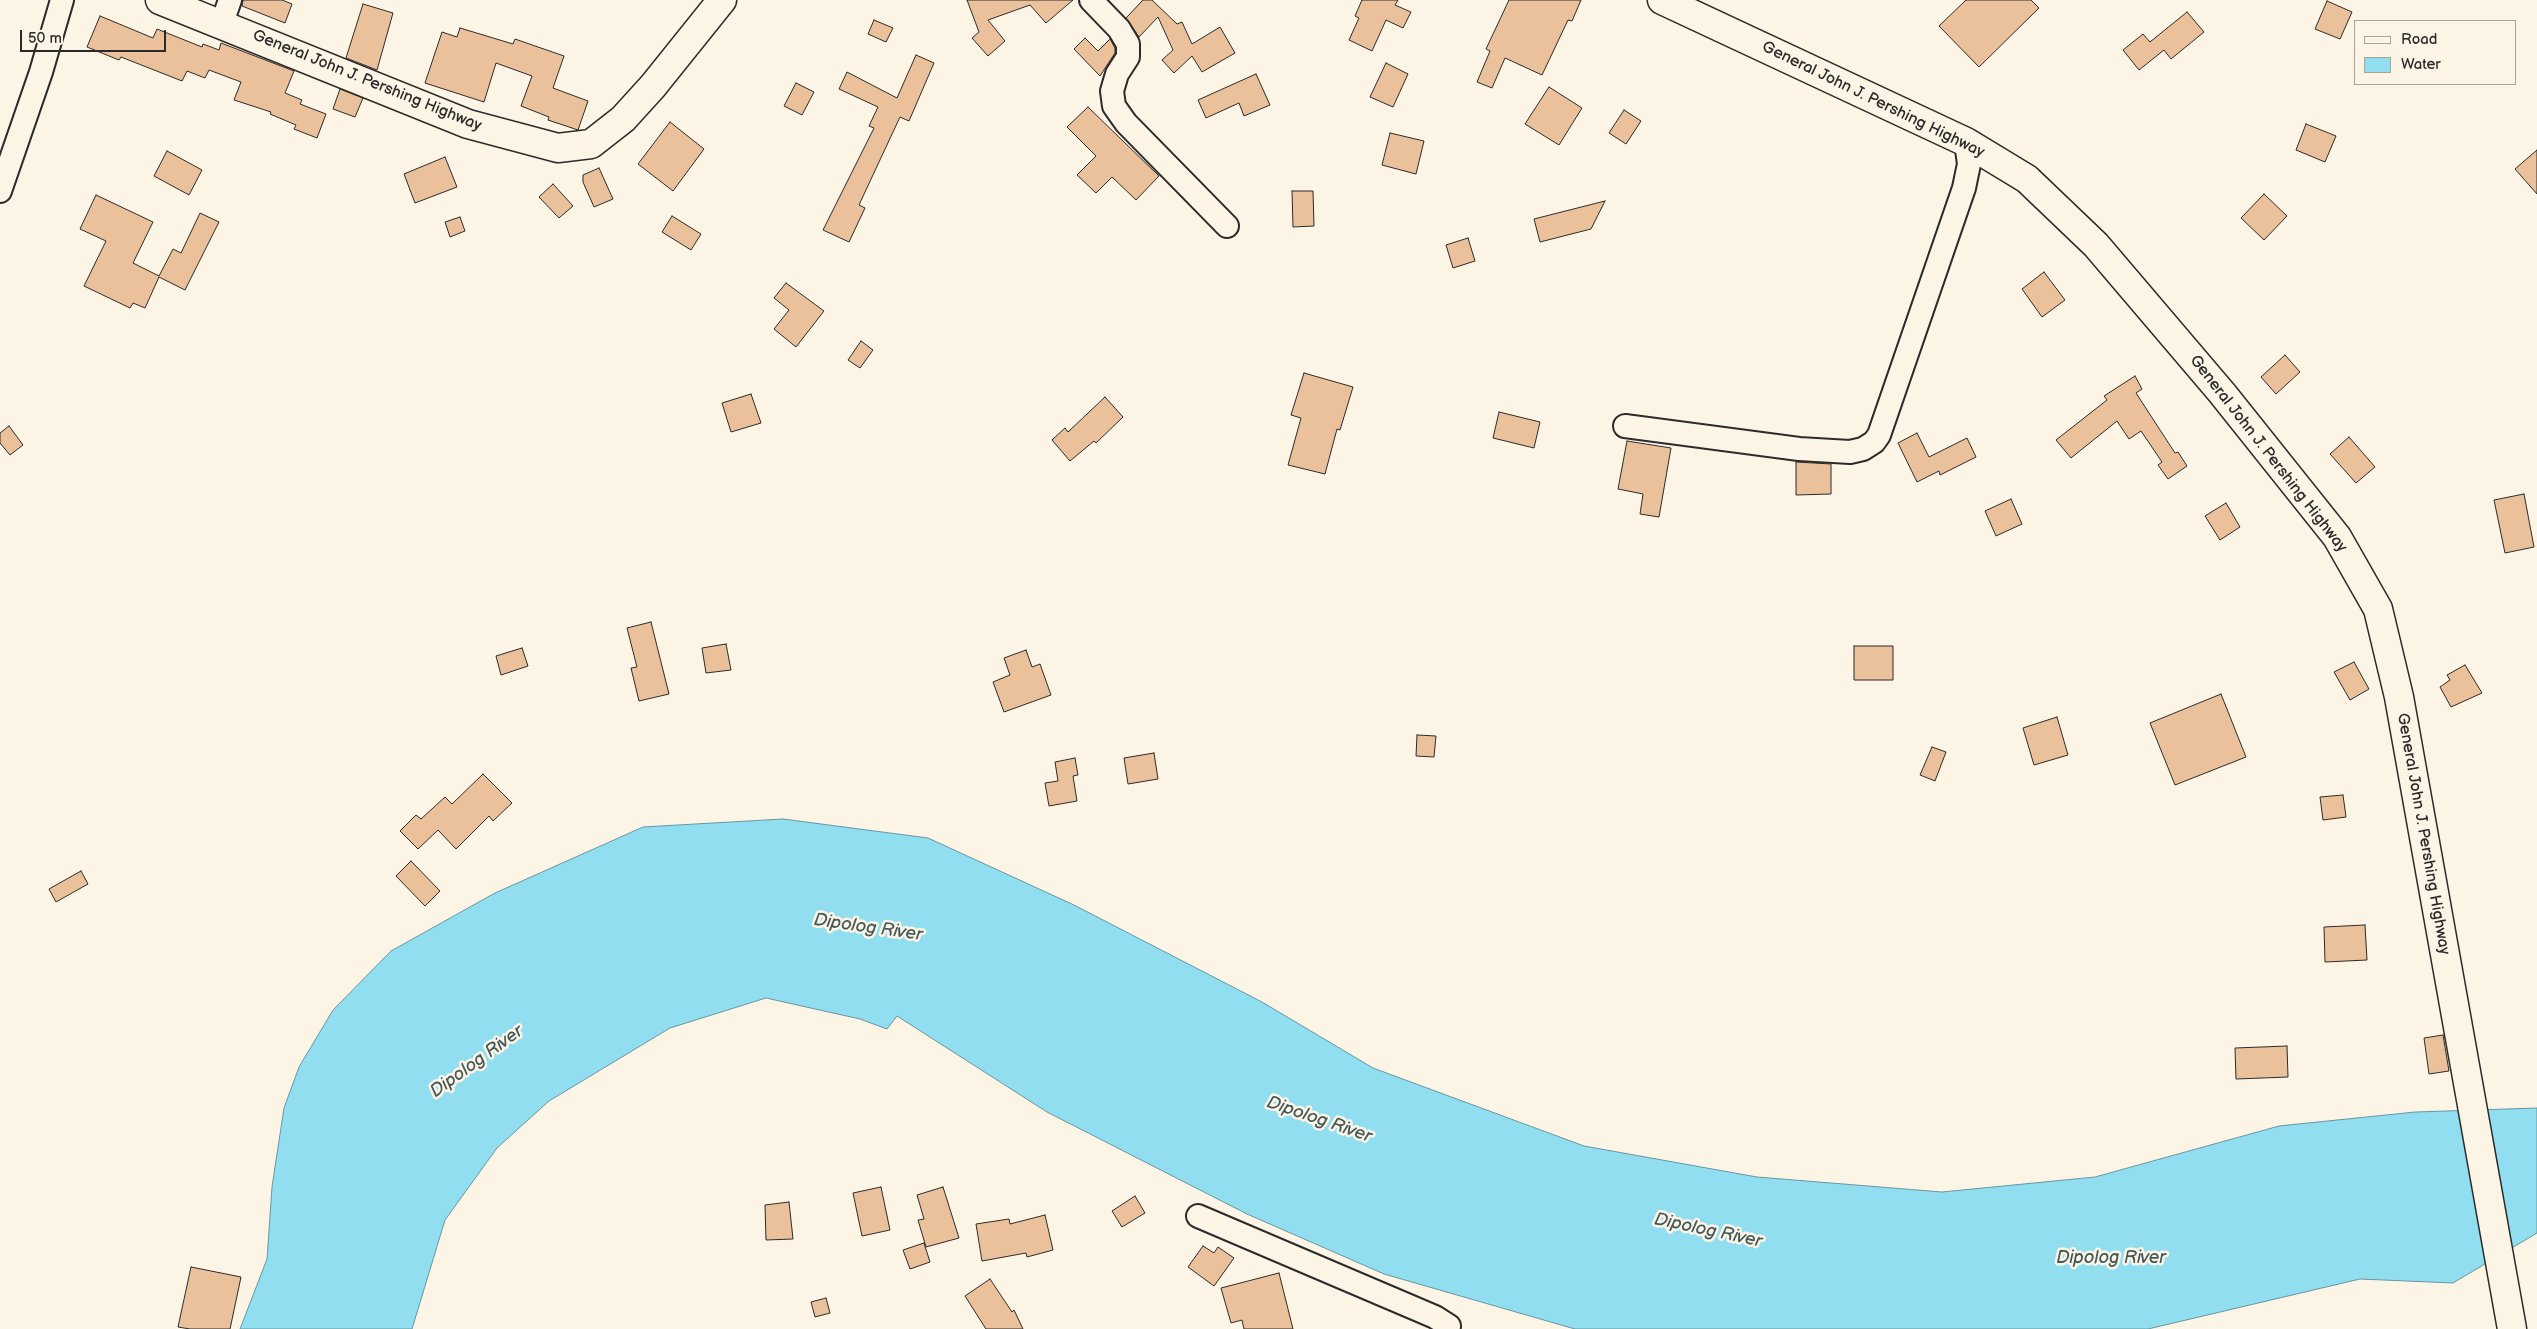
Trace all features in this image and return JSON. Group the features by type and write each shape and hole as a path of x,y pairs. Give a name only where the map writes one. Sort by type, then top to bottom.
{"main road":[{"name":"General John J. Pershing Highway","path":"160,0 226,12 468,124 558,148 591,144 623,119 654,86 722,0"},
{"name":"General John J. Pershing Highway","path":"1662,0 1966,142 2027,179 2096,244 2222,393 2337,537 2378,609 2399,697 2512,1329"}],"street":[{"path":"0,191 41,72 62,0"},
{"path":"1091,0 1119,29 1128,44 1128,57 1117,74 1112,91 1114,106 1126,123 1227,226"},
{"path":"1625,426 1833,451 1850,452 1863,449 1874,442 1879,435 1964,188 1968,164 1966,142"},
{"path":"1198,1216 1435,1317 1445,1328"}],"water":[{"name":"Dipolog River","path":"783,819 928,838 1074,905 1262,1002 1373,1068 1584,1146 1757,1177 1942,1192 2095,1177 2279,1126 2415,1112 2537,1108 2537,1233 2453,1283 2360,1279 2148,1329 1575,1329 1384,1274 1247,1214 1047,1112 897,1016 887,1029 860,1019 766,998 670,1028 549,1101 497,1148 445,1220 412,1329 240,1329 267,1259 272,1187 284,1108 299,1067 333,1010 391,951 495,893 643,827"}],"building":[{"path":"243,0 282,0 292,4 285,23 242,6"},
{"path":"967,0 1073,0 1046,23 1030,5 988,20 1005,41 988,56 972,38 979,32"},
{"path":"1143,0 1152,0 1177,24 1182,22 1192,44 1220,27 1235,53 1202,72 1192,56 1174,73 1162,60 1173,50 1158,17 1139,37 1126,18"},
{"path":"1362,0 1398,0 1395,5 1411,12 1403,28 1386,20 1372,51 1349,40 1359,18 1355,16"},
{"path":"1509,0 1581,0 1572,21 1568,20 1542,75 1505,58 1492,88 1477,82 1490,51 1486,49"},
{"path":"1966,0 2031,0 2039,8 1979,67 1939,26"},
{"path":"2327,1 2352,12 2340,39 2315,29"},
{"path":"363,4 393,13 377,70 346,58"},
{"path":"2187,12 2204,32 2171,59 2164,50 2139,70 2123,50 2143,34 2150,42"},
{"path":"100,16 153,38 157,29 202,47 203,44 219,50 221,43 294,71 285,93 302,100 300,104 326,114 317,138 294,129 296,125 270,114 271,112 234,100 241,82 209,70 205,78 187,71 182,81 121,57 119,60 87,47"},
{"path":"874,20 893,28 886,42 868,34"},
{"path":"460,28 513,44 515,39 564,56 553,88 588,101 578,130 548,120 549,117 521,106 532,76 496,63 484,102 425,83 442,32 457,37"},
{"path":"1085,38 1098,51 1110,39 1115,48 1115,53 1100,76 1074,49"},
{"path":"916,55 934,63 909,121 900,117 859,205 865,208 849,242 823,230 874,128 869,126 878,107 839,89 847,72 897,98"},
{"path":"1386,63 1408,74 1393,107 1370,97"},
{"path":"1256,74 1270,105 1244,116 1239,103 1206,118 1198,100"},
{"path":"796,83 814,92 802,115 784,106"},
{"path":"1549,87 1582,108 1559,145 1525,124"},
{"path":"340,89 363,98 355,117 333,109"},
{"path":"1088,107 1159,176 1136,200 1112,177 1096,193 1077,175 1096,156 1067,127"},
{"path":"1624,110 1641,121 1626,144 1609,133"},
{"path":"670,122 704,149 673,191 638,164"},
{"path":"2306,124 2336,136 2325,162 2296,150"},
{"path":"1390,133 1424,141 1416,174 1382,165"},
{"path":"2537,150 2537,194 2515,169"},
{"path":"167,151 202,170 189,195 154,176"},
{"path":"445,157 457,187 415,203 404,174"},
{"path":"599,168 613,199 594,207 583,182 583,175"},
{"path":"553,184 573,206 559,218 539,197"},
{"path":"1292,191 1313,191 1314,226 1293,227"},
{"path":"2264,194 2287,216 2264,240 2241,218"},
{"path":"96,195 153,222 133,263 159,276 173,249 181,253 200,213 219,222 185,290 159,277 145,308 133,303 130,308 84,286 106,241 80,229"},
{"path":"1605,201 1591,229 1540,242 1534,219"},
{"path":"672,216 701,234 691,250 662,232"},
{"path":"460,217 465,231 450,237 445,222"},
{"path":"1468,238 1475,261 1453,268 1446,245"},
{"path":"2044,272 2065,300 2042,317 2022,289"},
{"path":"786,283 824,311 796,347 774,329 789,310 774,298"},
{"path":"861,341 873,350 860,368 848,360"},
{"path":"2285,355 2300,372 2276,394 2261,377"},
{"path":"1304,373 1353,387 1340,430 1337,429 1325,474 1288,465 1301,418 1291,415"},
{"path":"2135,376 2142,389 2136,393 2175,453 2178,452 2187,466 2168,479 2158,465 2162,462 2141,431 2129,439 2117,421 2071,458 2056,440 2107,400 2104,396"},
{"path":"751,394 761,423 731,432 722,403"},
{"path":"1105,397 1123,417 1096,443 1094,441 1070,461 1052,440 1065,428 1068,432"},
{"path":"1499,412 1540,422 1534,448 1493,438"},
{"path":"9,426 23,445 10,455 0,443 0,433"},
{"path":"1917,433 1929,457 1967,438 1976,457 1940,475 1939,471 1917,482 1898,443"},
{"path":"2349,437 2375,467 2356,483 2330,454"},
{"path":"1627,441 1671,448 1659,517 1640,514 1643,494 1618,489"},
{"path":"1796,462 1831,464 1831,494 1796,495"},
{"path":"2524,494 2534,547 2505,553 2494,500"},
{"path":"2011,499 2022,524 1996,536 1985,511"},
{"path":"2226,503 2240,527 2220,540 2205,516"},
{"path":"651,622 669,694 639,701 631,668 637,667 627,628"},
{"path":"726,644 731,670 706,673 702,648"},
{"path":"1854,646 1893,646 1893,680 1854,680"},
{"path":"522,648 528,666 501,675 496,656"},
{"path":"1026,650 1032,667 1040,664 1051,695 1004,712 993,682 1010,675 1004,658"},
{"path":"2354,662 2369,689 2350,700 2334,672"},
{"path":"2465,665 2482,693 2451,707 2440,687 2450,680 2447,675"},
{"path":"2221,694 2246,757 2175,785 2150,723"},
{"path":"2057,717 2068,755 2034,765 2023,728"},
{"path":"1417,735 1436,736 1434,757 1416,756"},
{"path":"1932,747 1946,752 1935,781 1920,775"},
{"path":"1154,753 1158,779 1128,784 1124,758"},
{"path":"1075,758 1078,775 1073,776 1077,801 1049,806 1045,783 1058,781 1055,762"},
{"path":"483,774 512,803 493,821 489,816 456,849 438,830 418,849 400,831 416,815 421,819 445,797 452,804"},
{"path":"2343,795 2346,817 2323,820 2320,797"},
{"path":"411,861 440,891 425,906 396,876"},
{"path":"81,871 88,884 56,902 49,889"},
{"path":"2365,925 2367,960 2325,962 2324,927"},
{"path":"2443,1035 2449,1071 2429,1074 2424,1038"},
{"path":"2287,1046 2288,1077 2236,1079 2235,1048"},
{"path":"881,1187 890,1230 862,1236 853,1193"},
{"path":"943,1187 959,1238 926,1247 918,1220 924,1219 917,1195"},
{"path":"1135,1196 1145,1213 1122,1227 1112,1211"},
{"path":"789,1202 793,1239 766,1240 765,1205"},
{"path":"1045,1215 1053,1250 1027,1257 1026,1253 982,1261 976,1224 1009,1219 1010,1224"},
{"path":"924,1243 930,1262 910,1269 903,1250"},
{"path":"1203,1246 1214,1253 1218,1247 1234,1258 1214,1286 1188,1267"},
{"path":"191,1267 241,1277 230,1329 190,1329 178,1327"},
{"path":"1279,1273 1293,1329 1244,1329 1242,1320 1231,1323 1221,1288"},
{"path":"990,1279 1012,1312 1014,1310 1023,1329 986,1329 965,1296"},
{"path":"826,1298 830,1313 815,1317 811,1302"}]}
